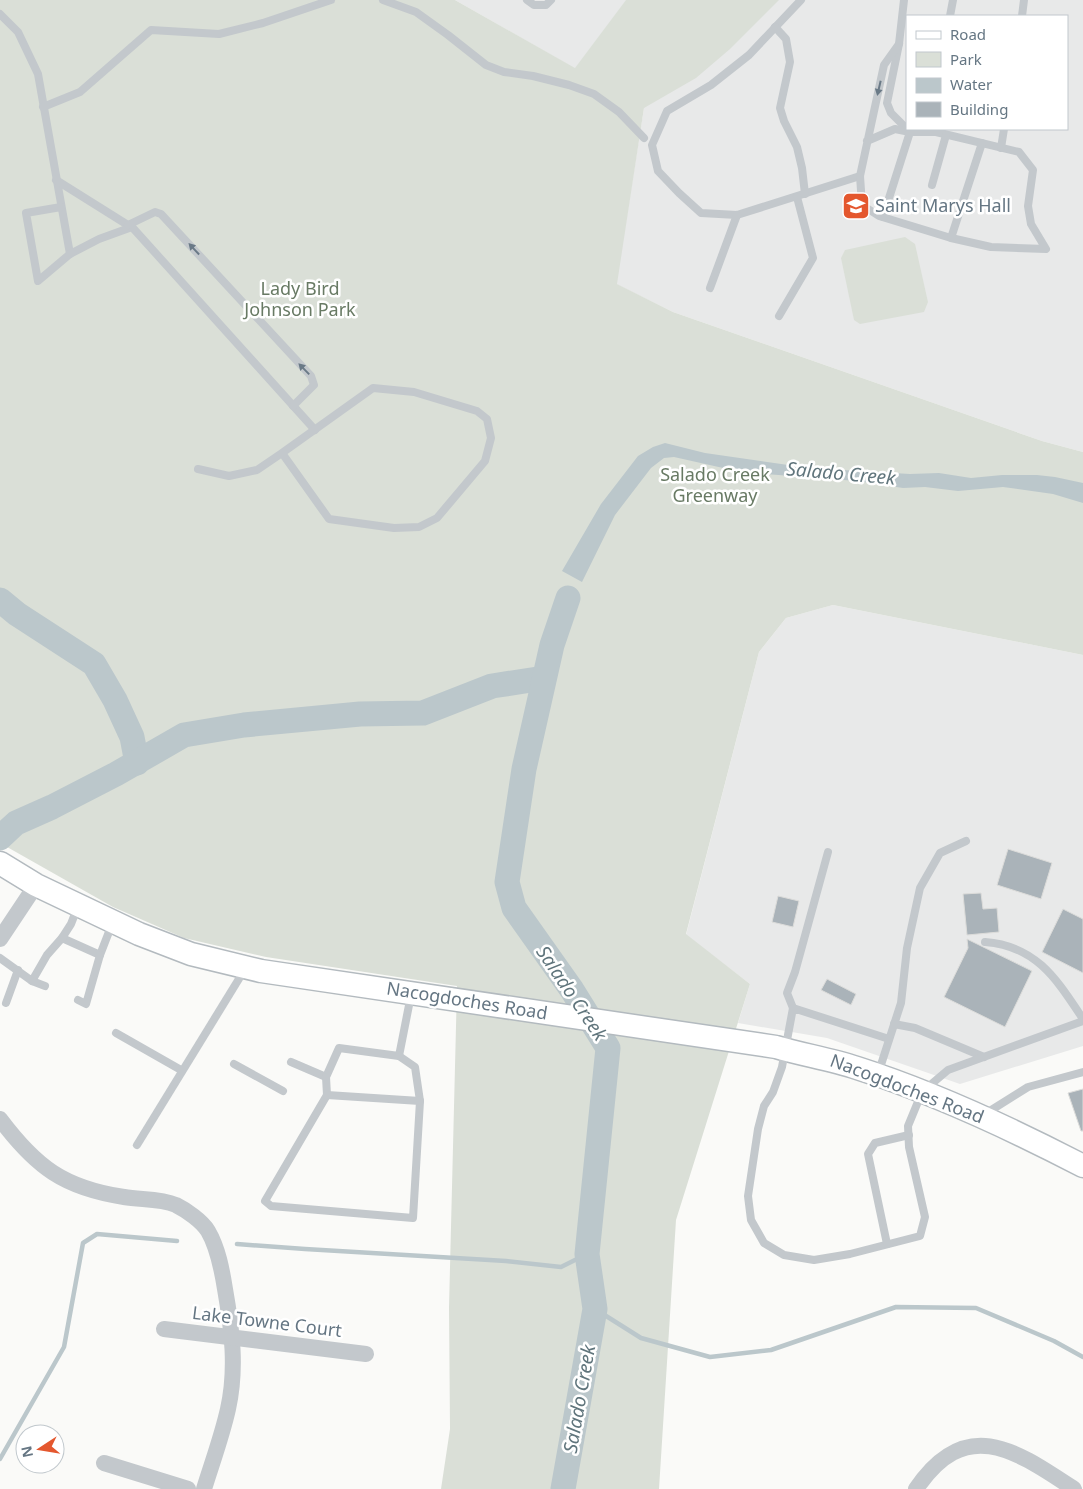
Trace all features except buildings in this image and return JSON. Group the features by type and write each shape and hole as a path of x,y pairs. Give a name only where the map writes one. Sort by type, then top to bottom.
{"main road":[{"name":"Nacogdoches Road","path":"8,868 36,885 112,922 191,954 262,971 725,1040 816,1056 922,1092 980,1116 1083,1166"}],"street":[{"path":"0,938 36,885"},
{"path":"0,1119 29,1154 65,1181 98,1193 176,1205 192,1215 207,1230 221,1267 232,1338 232,1377 228,1410 204,1489"},
{"name":"Lake Towne Court","path":"164,1329 366,1354"},
{"path":"916,1489 936,1465 951,1453 979,1445 994,1446 1021,1457 1074,1489"},
{"path":"104,1463 188,1489"}],"lane":[{"path":"43,107 80,92 151,30 219,34 281,17 331,0"},
{"path":"383,0 416,12 486,65 504,72 533,76 569,85 594,94 619,112 644,138"},
{"path":"527,0 534,5 546,5 550,0"},
{"path":"801,0 748,54 711,85 667,111 652,145 658,171 679,194 701,213 737,215 860,176"},
{"path":"904,0 903,45 887,103 891,113 906,128"},
{"path":"950,15 953,0"},
{"path":"1022,15 1024,0"},
{"path":"0,14 18,32 38,74 70,254"},
{"path":"775,27 786,39 790,62 780,108 784,121 797,147 805,194"},
{"path":"867,141 895,129 910,132 936,132 1019,152 1033,170 1028,206 1031,224 1046,249 991,248 883,217 862,205 860,176 867,141 884,65 903,45"},
{"path":"1001,148 1004,130"},
{"path":"883,217 910,132"},
{"path":"932,185 946,135"},
{"path":"951,238 982,143"},
{"path":"56,180 130,226 315,430"},
{"path":"779,316 813,258 797,197"},
{"path":"62,207 26,213 38,281 70,254 155,212 161,214 311,376 314,385 293,406"},
{"path":"710,288 737,215"},
{"path":"198,469 229,476 257,470 373,388 414,392 477,411 487,419 491,438 485,461 437,518 419,527 394,528 329,519 282,453"},
{"path":"878,1076 901,1003 907,948 920,888 940,853 966,841"},
{"path":"828,852 795,972 787,993 793,1008 782,1066 773,1092 764,1106 758,1129 748,1196 751,1220 764,1243 784,1255 814,1260 850,1254 920,1236 925,1217 909,1147 908,1126 922,1092 948,1070 1083,1020 1059,982 1037,960 1002,943 985,942"},
{"path":"32,981 47,955 62,938 78,906"},
{"path":"78,1000 86,1004 112,922"},
{"path":"62,938 79,949 100,955"},
{"path":"0,958 32,981 45,986"},
{"path":"136,1145 246,967"},
{"path":"6,1004 18,970"},
{"path":"399,1056 411,993"},
{"path":"793,1008 889,1039"},
{"path":"894,1024 915,1028 984,1057"},
{"path":"116,1033 181,1070"},
{"path":"338,1048 399,1056 416,1067 420,1101 413,1218 271,1206 265,1201 327,1095 326,1077 338,1048"},
{"path":"291,1062 326,1077"},
{"path":"234,1064 283,1091"},
{"path":"980,1116 1028,1087 1083,1072"},
{"path":"327,1095 420,1101"},
{"path":"886,1244 868,1154 875,1143 909,1135"}],"shaded area":[{"name":"Saint Marys Hall","path":"455,0 1083,0 1083,452 1042,441 673,312 616,284 644,108"},
{"path":"833,605 1083,655 1083,1046 960,1084 827,1038 738,1023 750,984 686,935 759,652 786,618"}],"green space":[{"path":"0,0 455,0 575,68 626,0 779,0 730,49 696,78 644,108 617,284 673,312 1042,441 1083,452 1083,655 833,605 786,618 759,652 686,934 750,984 676,1220 659,1489 441,1489 450,1429 449,1308 457,986 266,957 184,938 113,907 0,843"},
{"path":"905,237 915,244 928,302 924,312 860,324 854,320 841,258 845,250"}],"water":[{"path":"665,443 705,453 809,468 910,474 939,473 971,478 1002,475 1055,477 1083,483 1083,503 1053,494 1003,487 958,491 925,487 903,488 857,481 741,472 674,457 664,458 651,468 615,515 582,582 562,571 601,504 638,456 653,447"}],"waterway":[{"name":"Salado Creek","path":"563,1489 595,1309 587,1254 608,1048 572,990 514,908 507,882 524,769 552,645 568,598"},
{"path":"0,600 17,614 94,664 115,700 132,737 137,763"},
{"path":"0,838 16,823 116,774 184,735 244,725 360,714 423,713 492,686 544,678"},
{"path":"0,1459 64,1347 83,1243 97,1234 177,1241"},
{"path":"237,1244 506,1261 561,1267 587,1254"},
{"path":"595,1309 641,1338 710,1357 771,1350 896,1307 976,1308 1054,1341 1083,1357"}],"place":[{"name":"Saint Marys Hall","path":"856,206"}],"park label":[{"name":"Lady Bird Johnson Park","path":"300,299"},
{"name":"Salado Creek Greenway","path":"715,485"}]}
